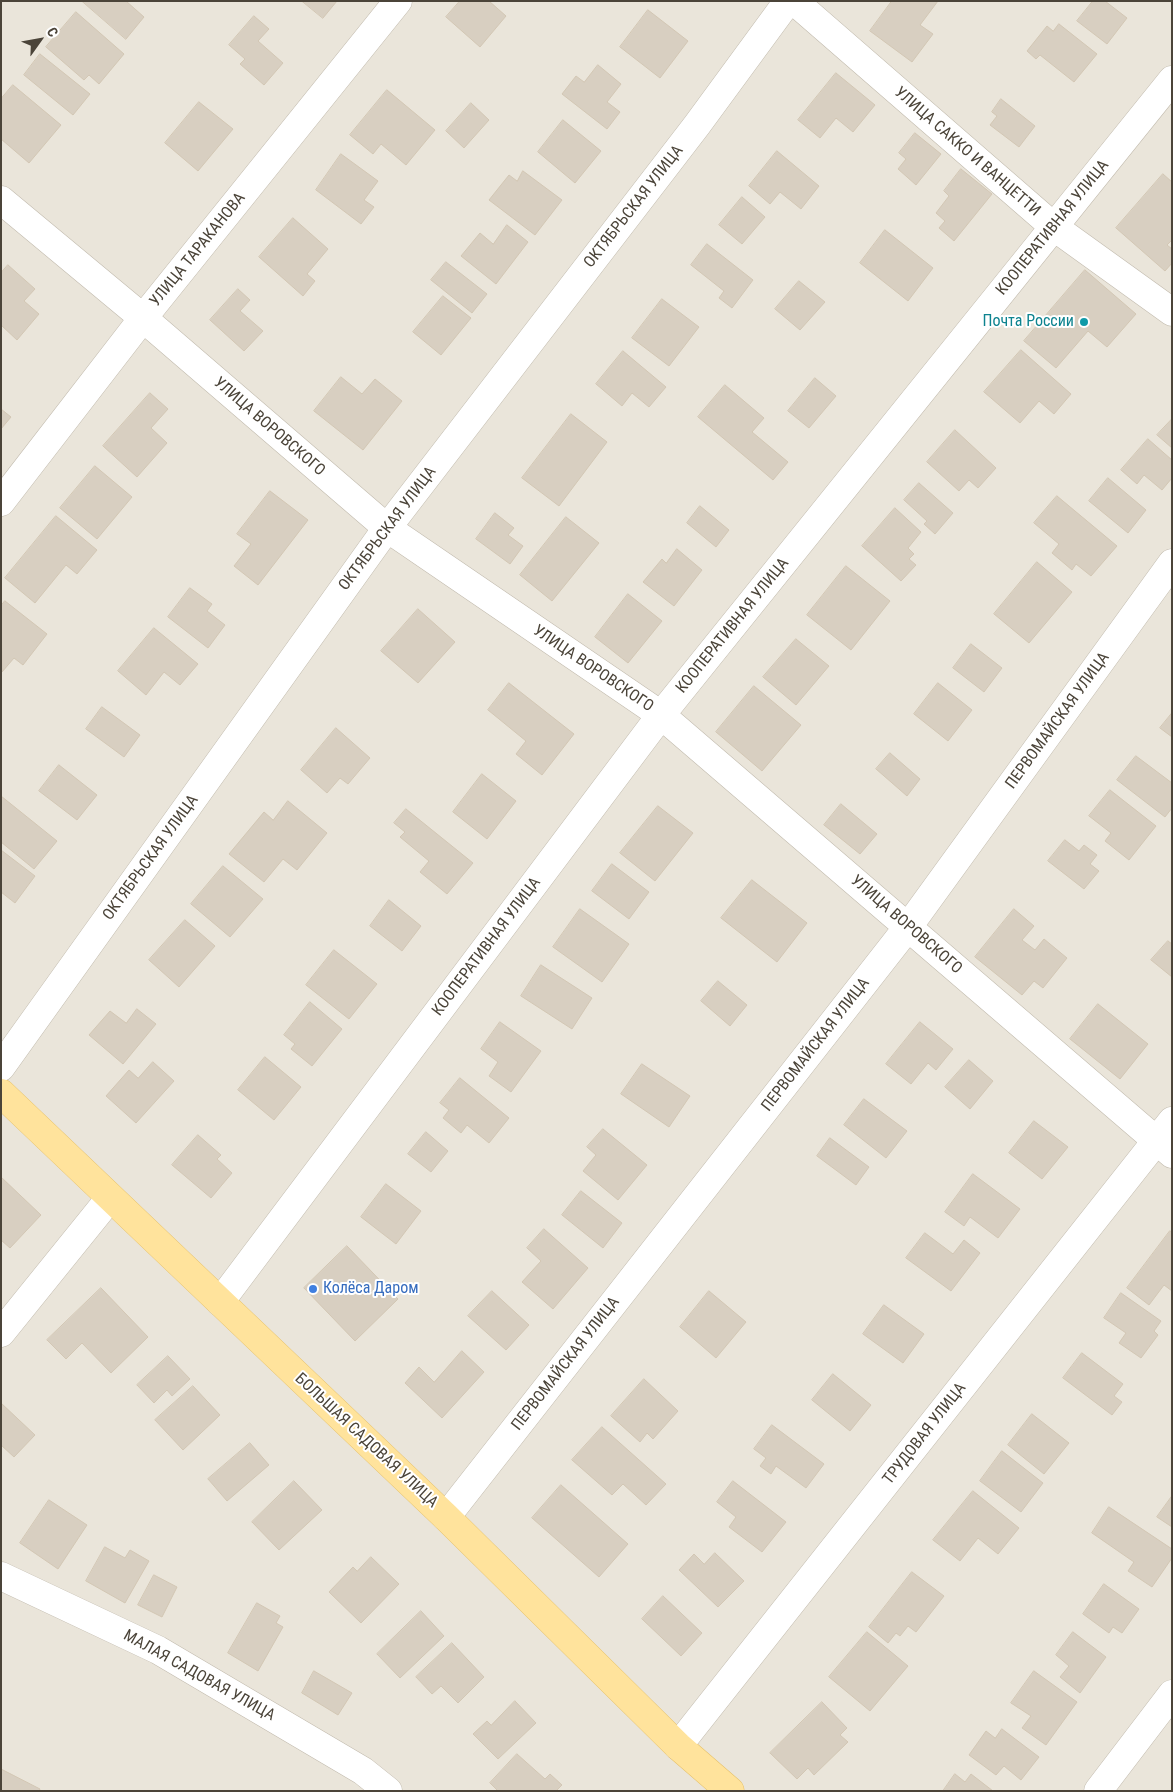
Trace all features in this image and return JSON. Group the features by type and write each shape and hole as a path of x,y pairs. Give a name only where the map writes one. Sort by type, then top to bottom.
{"main road":[{"name":"БОЛЬШАЯ САДОВАЯ УЛИЦА","path":"1,1093 446,1517 678,1746 730,1791"}],"street":[{"name":"УЛИЦА ТАРАКАНОВА","path":"1,502 142,318 398,1"},
{"name":"ОКТЯБРЬСКАЯ УЛИЦА","path":"1,1067 387,528 697,124 788,1"},
{"name":"УЛИЦА САККО И ВАНЦЕТТИ","path":"794,1 1054,227 1172,312"},
{"name":"КООПЕРАТИВНАЯ УЛИЦА","path":"220,1302 661,715 1172,80"},
{"name":"УЛИЦА ВОРОВСКОГО","path":"1,200 387,528 661,715 908,927 1167,1138"},
{"name":"ПЕРВОМАЙСКАЯ УЛИЦА","path":"446,1517 908,927 1172,563"},
{"name":"ТРУДОВАЯ УЛИЦА","path":"678,1746 1167,1138"},
{"path":"1,1333 110,1198"},
{"name":"МАЛАЯ САДОВАЯ УЛИЦА","path":"1,1576 158,1650 363,1771 388,1791"},
{"path":"1098,1791 1172,1694"}],"shaded area":[{"path":"1,1 1172,1 1172,1791 1,1791"}],"building":[{"path":"82,1 126,1 144,17 126,39"},
{"path":"302,1 337,1 323,18"},
{"path":"460,1 489,1 506,16 480,47 446,17"},
{"path":"892,1 938,1 920,25 933,34 912,62 870,31"},
{"path":"1093,1 1105,1 1127,18 1107,44 1077,21"},
{"path":"648,10 688,41 660,78 620,47"},
{"path":"76,12 124,54 99,84 89,75 84,80 46,47"},
{"path":"254,16 269,29 258,41 283,63 264,85 240,64 245,59 229,45"},
{"path":"1059,24 1097,54 1074,82 1040,55 1036,59 1027,51 1047,26 1053,31"},
{"path":"40,54 90,94 73,115 24,75"},
{"path":"598,65 621,84 607,102 620,112 607,129 562,94 576,76 584,82"},
{"path":"836,73 875,105 853,132 836,118 820,138 798,120"},
{"path":"13,85 61,125 29,163 1,139 1,99"},
{"path":"387,90 435,130 406,165 381,144 373,154 350,135"},
{"path":"1001,99 1035,126 1019,147 990,125 997,116 992,112"},
{"path":"199,102 233,129 198,171 165,143"},
{"path":"471,103 489,120 464,148 446,131"},
{"path":"563,120 601,151 575,183 538,152"},
{"path":"915,133 941,154 916,185 898,169 906,159 899,153"},
{"path":"777,151 819,186 801,209 780,192 770,204 749,186"},
{"path":"341,154 378,181 364,200 374,207 361,224 316,190"},
{"path":"961,169 992,194 954,241 939,228 945,221 936,213 949,196 944,191"},
{"path":"523,171 562,200 535,235 489,200 509,175 517,181"},
{"path":"1163,174 1172,182 1172,240 1167,245 1172,249 1172,263 1165,271 1116,228"},
{"path":"742,197 765,217 742,244 719,225"},
{"path":"293,218 328,249 307,274 315,281 303,296 259,257"},
{"path":"507,225 528,242 496,284 461,256 480,233 493,244"},
{"path":"885,230 933,268 908,301 860,263"},
{"path":"707,244 753,280 732,308 719,298 724,291 691,265"},
{"path":"446,262 487,294 472,313 431,280"},
{"path":"8,265 35,289 24,301 39,314 17,340 1,325 1,273"},
{"name":"Почта России","path":"1085,270 1136,314 1107,347 1088,331 1056,368 1024,341"},
{"path":"799,281 825,302 800,330 775,309"},
{"path":"238,289 250,300 240,311 263,331 244,351 210,320"},
{"path":"443,296 471,318 441,355 413,332"},
{"path":"662,299 699,327 669,366 632,338"},
{"path":"1021,350 1071,394 1054,414 1039,401 1020,423 984,392"},
{"path":"623,351 666,387 649,407 632,393 622,406 596,384"},
{"path":"341,377 362,394 375,379 402,401 363,450 314,411"},
{"path":"815,378 836,396 809,428 788,411"},
{"path":"725,385 764,418 752,432 788,462 773,480 698,417"},
{"path":"150,393 168,409 151,428 167,443 137,477 103,446"},
{"path":"1,409 11,417 1,429"},
{"path":"571,414 607,442 559,506 522,478"},
{"path":"1172,419 1172,448 1157,435"},
{"path":"955,430 996,468 978,488 969,480 959,491 927,462"},
{"path":"1148,439 1172,460 1172,478 1162,490 1144,475 1137,484 1121,470"},
{"path":"95,466 132,497 97,539 60,508"},
{"path":"1108,478 1146,510 1128,533 1089,501"},
{"path":"919,483 953,513 935,534 924,524 927,521 904,500"},
{"path":"270,491 308,520 258,585 234,566 251,544 237,534"},
{"path":"1057,496 1117,546 1091,576 1076,564 1072,570 1052,553 1059,544 1034,523"},
{"path":"700,506 729,530 716,547 687,523"},
{"path":"895,508 921,532 908,548 914,554 909,559 916,565 901,581 862,546"},
{"path":"495,513 514,528 508,535 523,546 510,564 476,539"},
{"path":"56,516 97,550 77,574 66,565 35,603 5,578"},
{"path":"566,517 599,543 552,601 520,575"},
{"path":"677,549 702,570 674,606 643,582 662,559 666,563"},
{"path":"1037,562 1072,592 1029,643 994,614"},
{"path":"846,566 890,601 851,650 807,615"},
{"path":"190,588 212,604 207,611 225,625 208,648 168,617"},
{"path":"628,594 662,621 628,663 595,637"},
{"path":"5,601 47,634 23,665 14,658 2,672 1,606"},
{"path":"418,609 455,642 418,683 381,651"},
{"path":"154,628 198,664 180,685 164,672 146,695 118,671"},
{"path":"796,639 829,666 796,705 763,677"},
{"path":"971,644 1002,668 984,692 953,668"},
{"path":"509,683 574,734 542,775 516,754 526,741 488,710"},
{"path":"938,683 972,710 948,741 914,714"},
{"path":"754,686 801,725 762,771 716,732"},
{"path":"102,707 140,735 124,757 86,729"},
{"path":"1172,713 1172,737 1160,728"},
{"path":"336,728 370,758 348,784 340,778 327,793 301,770"},
{"path":"890,753 920,779 907,796 876,769"},
{"path":"1136,756 1172,783 1172,808 1165,817 1117,780"},
{"path":"59,765 97,795 77,820 39,791"},
{"path":"482,774 516,801 487,839 453,812"},
{"path":"1110,790 1156,826 1129,860 1105,841 1111,833 1089,816"},
{"path":"1,796 57,841 34,869 1,842"},
{"path":"288,801 327,833 297,870 283,859 264,882 229,854 264,812 273,820"},
{"path":"841,804 877,834 860,854 824,825"},
{"path":"658,806 693,833 655,881 620,853"},
{"path":"406,809 473,863 447,894 420,872 429,861 400,837 405,832 394,823"},
{"path":"1065,840 1079,851 1084,845 1097,855 1090,864 1099,871 1084,889 1048,861"},
{"path":"1,850 35,876 15,903 1,892"},
{"path":"612,864 649,892 629,919 592,891"},
{"path":"223,866 263,899 230,937 191,904"},
{"path":"752,880 807,923 777,962 721,918"},
{"path":"389,900 421,926 402,951 370,926"},
{"path":"580,909 629,944 602,982 553,947"},
{"path":"1014,909 1034,926 1022,940 1035,950 1044,939 1067,958 1043,988 1034,981 1022,995 975,957"},
{"path":"185,920 215,946 179,987 149,960"},
{"path":"1168,941 1172,944 1172,977 1151,960"},
{"path":"334,950 377,984 349,1019 306,985"},
{"path":"541,965 592,998 572,1029 521,996"},
{"path":"718,981 747,1005 730,1026 701,1001"},
{"path":"310,1002 342,1029 312,1066 291,1049 295,1044 284,1035"},
{"path":"1098,1004 1148,1044 1120,1079 1070,1039"},
{"path":"137,1009 156,1024 123,1064 89,1035 110,1011 126,1023"},
{"path":"500,1022 541,1051 511,1092 489,1076 498,1062 481,1049"},
{"path":"920,1022 953,1049 936,1070 928,1063 911,1084 886,1064"},
{"path":"265,1057 301,1087 274,1120 238,1090"},
{"path":"969,1060 993,1081 970,1109 945,1087"},
{"path":"153,1062 174,1081 136,1123 106,1096 129,1070 138,1078"},
{"path":"642,1064 690,1096 669,1127 621,1094"},
{"path":"460,1078 509,1118 489,1143 467,1125 461,1133 443,1118 449,1110 440,1103"},
{"path":"864,1099 907,1131 886,1158 844,1125"},
{"path":"1034,1121 1068,1147 1042,1179 1009,1153"},
{"path":"603,1129 647,1165 618,1200 583,1171 596,1155 587,1147"},
{"path":"426,1132 448,1151 431,1172 408,1154"},
{"path":"198,1135 221,1155 217,1159 232,1173 211,1198 172,1165"},
{"path":"830,1138 869,1167 856,1185 817,1156"},
{"path":"973,1174 1020,1209 998,1238 970,1217 964,1226 945,1212"},
{"path":"1,1177 41,1215 10,1248 1,1240"},
{"path":"386,1184 421,1211 396,1244 361,1217"},
{"path":"581,1191 622,1223 603,1248 562,1215"},
{"path":"544,1229 588,1268 553,1309 522,1282 541,1261 527,1248"},
{"path":"1170,1231 1172,1232 1172,1291 1164,1285 1149,1305 1127,1288"},
{"path":"925,1233 953,1254 964,1240 980,1253 951,1291 906,1258"},
{"path":"347,1246 398,1299 355,1341 304,1288"},
{"path":"101,1288 148,1337 111,1373 82,1343 66,1359 47,1340"},
{"path":"492,1291 529,1325 506,1350 468,1316"},
{"path":"709,1291 746,1322 716,1358 680,1327"},
{"path":"1121,1293 1161,1321 1154,1331 1158,1335 1141,1358 1119,1343 1126,1333 1104,1318"},
{"path":"884,1305 924,1334 903,1363 863,1334"},
{"path":"462,1351 484,1372 442,1418 405,1383 419,1367 434,1382"},
{"path":"1082,1353 1123,1384 1114,1396 1122,1402 1112,1415 1063,1378"},
{"path":"168,1356 190,1379 172,1396 167,1390 154,1403 137,1385"},
{"path":"833,1374 871,1405 850,1431 812,1400"},
{"path":"644,1379 678,1411 653,1439 647,1433 640,1442 611,1416"},
{"path":"193,1386 220,1415 183,1450 155,1420"},
{"path":"1,1403 35,1435 14,1457 1,1445"},
{"path":"1032,1414 1069,1443 1044,1474 1008,1445"},
{"path":"772,1425 824,1464 806,1488 776,1466 771,1474 760,1466 766,1458 754,1449"},
{"path":"602,1427 666,1484 646,1505 623,1484 612,1495 572,1460"},
{"path":"250,1443 269,1465 227,1501 208,1479"},
{"path":"1002,1451 1043,1483 1021,1512 980,1481"},
{"path":"294,1481 322,1510 279,1550 252,1522"},
{"path":"733,1481 786,1522 762,1552 729,1527 736,1517 717,1502"},
{"path":"561,1485 628,1544 599,1577 532,1518"},
{"path":"973,1491 1019,1528 998,1554 978,1538 960,1561 933,1540"},
{"path":"1172,1496 1172,1527 1157,1517"},
{"path":"49,1500 87,1525 58,1569 20,1543"},
{"path":"1109,1507 1172,1549 1172,1558 1152,1587 1128,1571 1134,1562 1092,1533"},
{"path":"105,1547 125,1558 130,1550 149,1561 125,1603 86,1581"},
{"path":"715,1553 744,1581 718,1607 679,1570 694,1554 704,1564"},
{"path":"371,1557 399,1584 361,1623 329,1592 353,1567 357,1571"},
{"path":"912,1572 944,1596 916,1632 908,1626 900,1636 896,1633 888,1643 869,1627"},
{"path":"154,1575 177,1587 162,1617 138,1605"},
{"path":"1104,1584 1139,1609 1122,1633 1113,1627 1109,1633 1083,1614"},
{"path":"663,1596 702,1633 681,1656 642,1619"},
{"path":"257,1603 280,1616 276,1623 283,1627 258,1671 228,1653"},
{"path":"421,1611 444,1636 400,1678 377,1654"},
{"path":"867,1632 908,1666 870,1711 829,1677"},
{"path":"1073,1632 1106,1657 1080,1693 1060,1677 1069,1666 1056,1655"},
{"path":"452,1643 484,1677 458,1703 441,1686 432,1694 416,1677"},
{"path":"314,1671 352,1693 338,1715 302,1693"},
{"path":"1034,1671 1077,1702 1046,1745 1022,1728 1031,1716 1011,1703"},
{"path":"515,1701 536,1723 498,1759 473,1734 487,1721 491,1725"},
{"path":"822,1702 847,1728 840,1735 848,1742 814,1775 808,1768 797,1779 770,1753"},
{"path":"1002,1729 1039,1757 1021,1780 1004,1766 996,1775 969,1755 986,1731 995,1738"},
{"path":"517,1754 545,1779 550,1774 562,1785 556,1791 498,1791 490,1783"},
{"path":"1,1769 40,1789 39,1791 1,1791"},
{"path":"955,1774 965,1782 971,1774 993,1791 943,1791"}],"place":[{"name":"Почта России","path":"1084,322"},
{"name":"Колёса Даром","path":"313,1289"}]}
